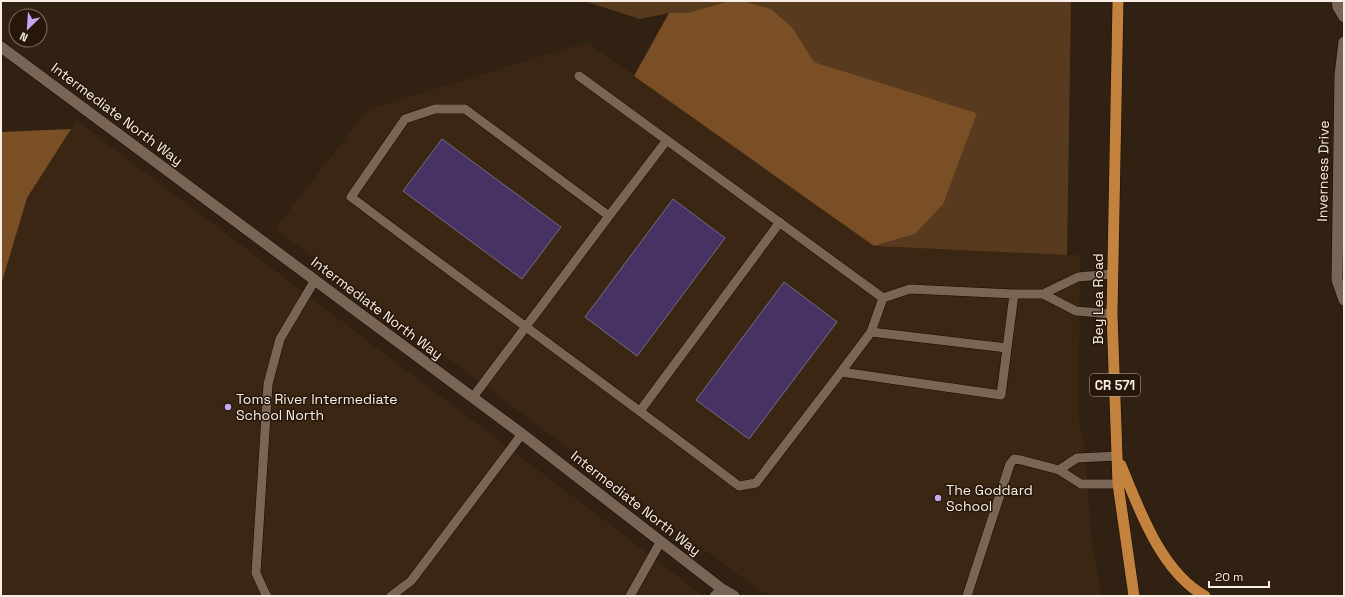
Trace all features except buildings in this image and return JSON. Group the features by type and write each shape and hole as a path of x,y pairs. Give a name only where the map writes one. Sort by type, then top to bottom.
{"main road":[{"name":"Bey Lea Road","path":"1118,1 1112,314 1118,484 1134,596"},
{"path":"1117,456 1140,514 1166,561 1183,581 1205,596"}],"street":[{"path":"1337,1 1338,7 1344,17"},
{"name":"Inverness Drive","path":"1344,42 1340,75 1337,280 1344,300"},
{"name":"Intermediate North Way","path":"1,46 522,434 661,541 718,592 734,596"}],"lane":[{"path":"579,76 884,298"},
{"path":"609,216 465,109 436,109 405,119 352,197 739,486 756,483 871,332 884,298 910,289 1043,294 1078,277 1112,274"},
{"path":"473,397 667,140"},
{"path":"640,411 780,222"},
{"path":"267,596 256,573 268,384 280,339 315,280"},
{"path":"841,372 1000,395 1014,294"},
{"path":"1043,294 1076,311 1112,314"},
{"path":"871,332 1007,348"},
{"path":"391,596 412,581 522,434"},
{"path":"1059,470 1077,458 1117,456"},
{"path":"967,596 1010,464 1014,459 1059,470 1080,484 1118,484"},
{"path":"630,596 661,541"}],"shaded area":[{"path":"584,1 729,1 687,13 669,13 640,19"},
{"path":"729,1 744,1 771,9 792,27 814,62 977,113 943,204 915,234 874,246 634,76 669,13 687,13"},
{"path":"744,1 1071,1 1067,255 874,246 915,234 977,113 814,62 792,27 771,9"},
{"path":"587,42 874,246 1080,255 1079,418 1084,446 1093,551 1102,596 769,596 730,569 275,229 367,110"},
{"name":"Toms River Intermediate School North","path":"76,120 703,596 1,596 1,285 27,198"},
{"path":"71,129 27,198 1,285 1,132"}],"place":[{"name":"Toms River Intermediate School North","path":"228,407"},
{"name":"The Goddard School","path":"938,498"}]}
